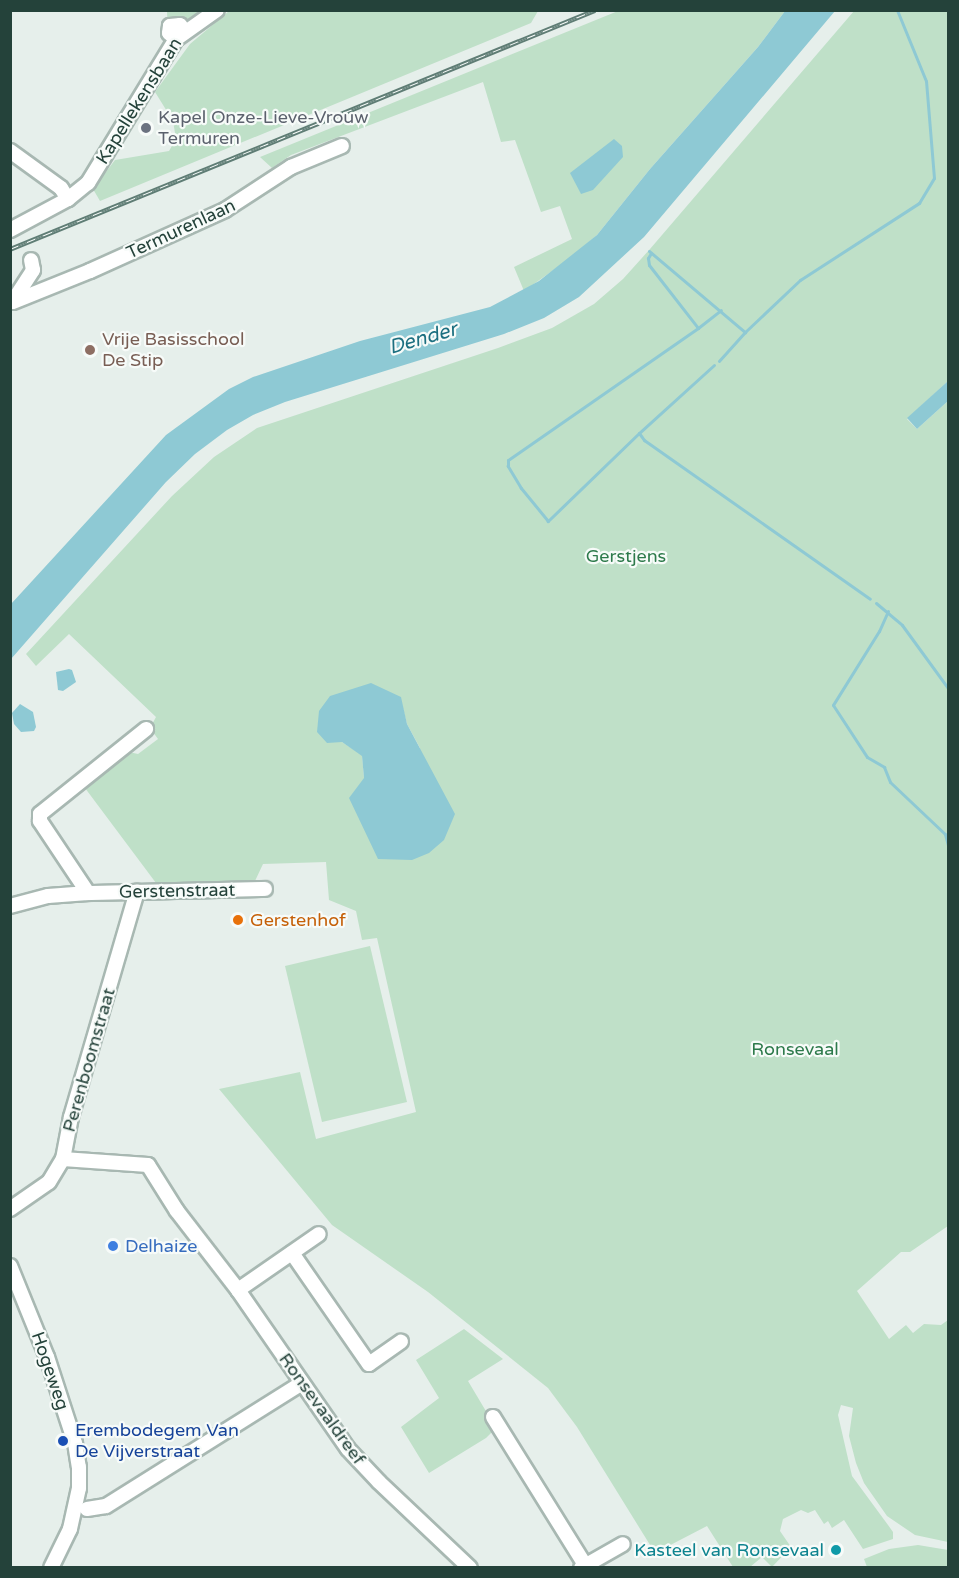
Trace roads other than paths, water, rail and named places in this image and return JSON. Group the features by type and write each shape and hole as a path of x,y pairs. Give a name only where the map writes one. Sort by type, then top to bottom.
{"street":[{"name":"Kapellekensbaan","path":"10,230 68,199 88,183 180,35 217,10"},
{"name":"Termurenlaan","path":"12,304 225,210 291,167 342,147"},
{"path":"10,151 61,188 68,199"},
{"name":"Termurenlaan","path":"12,304 33,270 31,260"},
{"path":"88,893 40,821 40,814 146,729"},
{"name":"Gerstenstraat","path":"10,906 48,896 88,893 265,889"},
{"name":"Perenboomstraat","path":"10,1209 49,1182 63,1159 71,1117 137,891"},
{"name":"Ronsevaaldreef","path":"63,1159 148,1165 177,1211 238,1290 348,1449 379,1482 470,1568"},
{"path":"238,1290 319,1234"},
{"path":"292,1253 369,1364 401,1342"},
{"name":"Hogeweg","path":"10,1266 47,1357 75,1443 79,1478 87,1509"},
{"path":"72,1520 84,1514 87,1509 106,1506 302,1383"},
{"path":"493,1417 583,1566 623,1544"},
{"name":"Hogeweg","path":"51,1568 72,1520 79,1478"}],"water":[{"name":"Dender","path":"785,11 835,11 644,237 579,297 544,318 504,334 285,402 253,415 227,430 195,454 166,482 11,659 11,604 166,435 229,389 253,377 360,341 490,307 539,281 597,235 650,169 758,47"},
{"path":"614,139 622,146 623,157 593,190 581,194 570,173"},
{"path":"948,381 948,401 917,429 907,418"},
{"path":"72,670 76,682 63,691 58,690 56,672"},
{"path":"371,683 401,697 407,724 455,814 444,840 429,853 412,860 378,859 349,798 364,778 362,756 342,742 327,743 317,732 319,711 330,696"},
{"path":"20,704 33,712 36,727 34,731 21,732 14,724 12,713"}],"waterway":[{"path":"745,332 800,280 919,203 934,178 926,81 897,10"},
{"path":"649,251 745,332 719,361"},
{"path":"651,253 648,258 649,265 698,328 721,310"},
{"path":"639,433 548,521 521,488 508,466 508,460 698,328"},
{"path":"714,365 639,433 644,440 870,599"},
{"path":"876,603 902,625 948,688"},
{"path":"888,611 879,631 833,705 867,757 884,767 890,782 945,834 948,845"}],"railway":[{"path":"10,249 595,10"}],"place":[{"name":"Kapel Onze-Lieve-Vrouw Termuren","path":"146,128"},
{"name":"Vrije Basisschool De Stip","path":"90,350"},
{"name":"Gerstenhof","path":"238,920"},
{"name":"Delhaize","path":"113,1246"},
{"name":"Erembodegem Van De Vijverstraat","path":"63,1441"},
{"name":"Kasteel van Ronsevaal","path":"836,1550"}],"park label":[{"name":"Gerstjens","path":"626,556"},
{"name":"Ronsevaal","path":"795,1049"}]}
